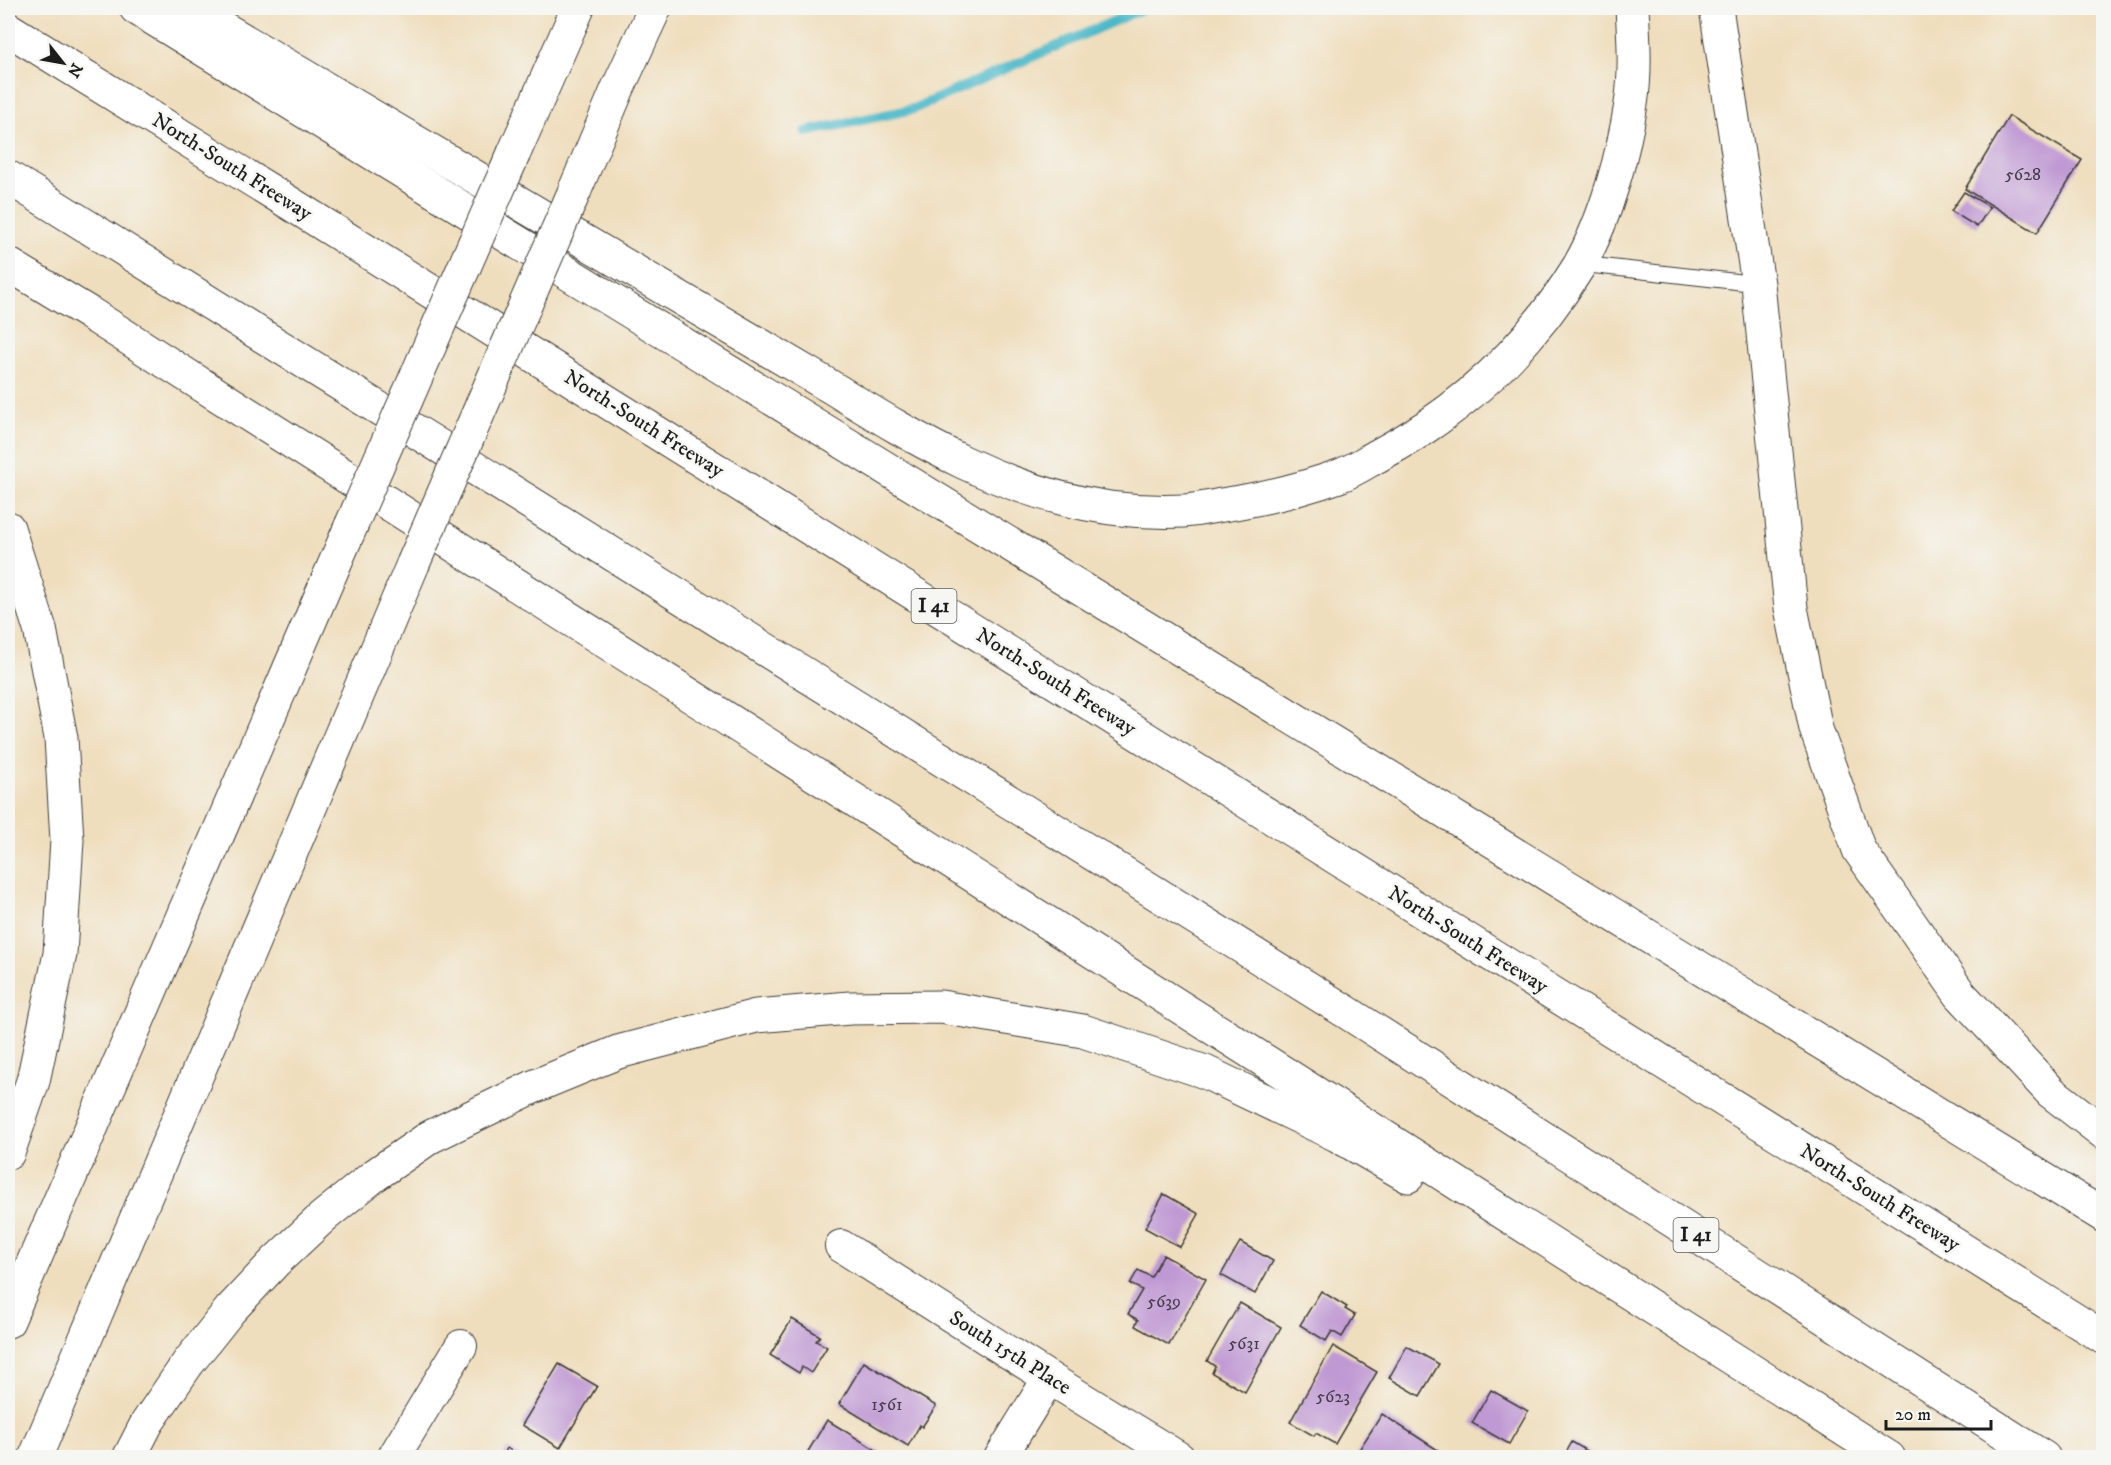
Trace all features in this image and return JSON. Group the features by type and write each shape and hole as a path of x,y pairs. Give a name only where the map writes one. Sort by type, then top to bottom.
{"highway":[{"path":"136,8 2103,1216"},
{"path":"189,8 821,381 908,435 987,475 1047,495 1111,508 1185,511 1271,497 1341,475 1400,444 1453,409 1497,370 1540,322 1580,264 1606,205 1631,103 1634,46 1632,8"},
{"path":"8,1321 351,526 578,8"},
{"path":"35,1458 413,564 618,88 656,8"},
{"path":"1716,8 1758,284 1791,608 1816,729 1859,850 1960,994 2051,1092 2103,1133"},
{"name":"North-South Freeway","path":"8,29 2103,1338"},
{"name":"I 41","path":"8,177 1348,1013 2044,1458"},
{"path":"8,264 1120,967 1889,1458"},
{"path":"8,528 40,629 61,738 67,840 60,954 33,1081 8,1153"},
{"path":"129,1458 147,1423 174,1383 230,1310 322,1217 375,1175 430,1137 533,1087 618,1052 756,1016 850,1008 941,1007 1083,1031 1206,1072 1337,1135 1831,1421"}],"street":[{"name":"South 15th Place","path":"841,1246 1179,1458"},
{"path":"393,1458 461,1346"},
{"path":"1000,1458 1049,1378"}],"lane":[{"path":"1580,264 1758,284"}],"building":[{"path":"2009,116 2082,160 2037,233 1965,189"},
{"path":"1964,192 1990,207 1977,227 1951,211"},
{"path":"1164,1194 1199,1214 1180,1247 1145,1228"},
{"path":"1240,1242 1273,1261 1255,1294 1221,1275"},
{"path":"1163,1255 1206,1279 1169,1345 1135,1326 1138,1320 1128,1314 1142,1290 1130,1284 1138,1270 1151,1277"},
{"path":"1321,1291 1347,1307 1345,1309 1355,1315 1342,1337 1332,1331 1326,1341 1300,1325"},
{"path":"1240,1303 1281,1327 1245,1392 1212,1373 1215,1366 1207,1361"},
{"path":"792,1319 820,1336 816,1341 827,1347 811,1373 802,1367 799,1373 770,1355"},
{"path":"1333,1346 1377,1372 1335,1444 1316,1433 1314,1436 1290,1422"},
{"path":"1407,1346 1439,1364 1420,1396 1389,1378"},
{"path":"864,1362 936,1406 922,1427 920,1425 908,1446 839,1404"},
{"path":"559,1364 597,1386 560,1448 522,1425"},
{"path":"1491,1390 1528,1411 1509,1444 1472,1423"},
{"path":"1382,1414 1444,1454 1441,1458 1358,1458 1355,1456"},
{"path":"827,1420 889,1458 804,1458"},
{"path":"1572,1442 1599,1458 1563,1458"},
{"path":"507,1448 522,1458 502,1458"}],"waterway":[{"path":"806,132 913,109 1144,8"}]}
